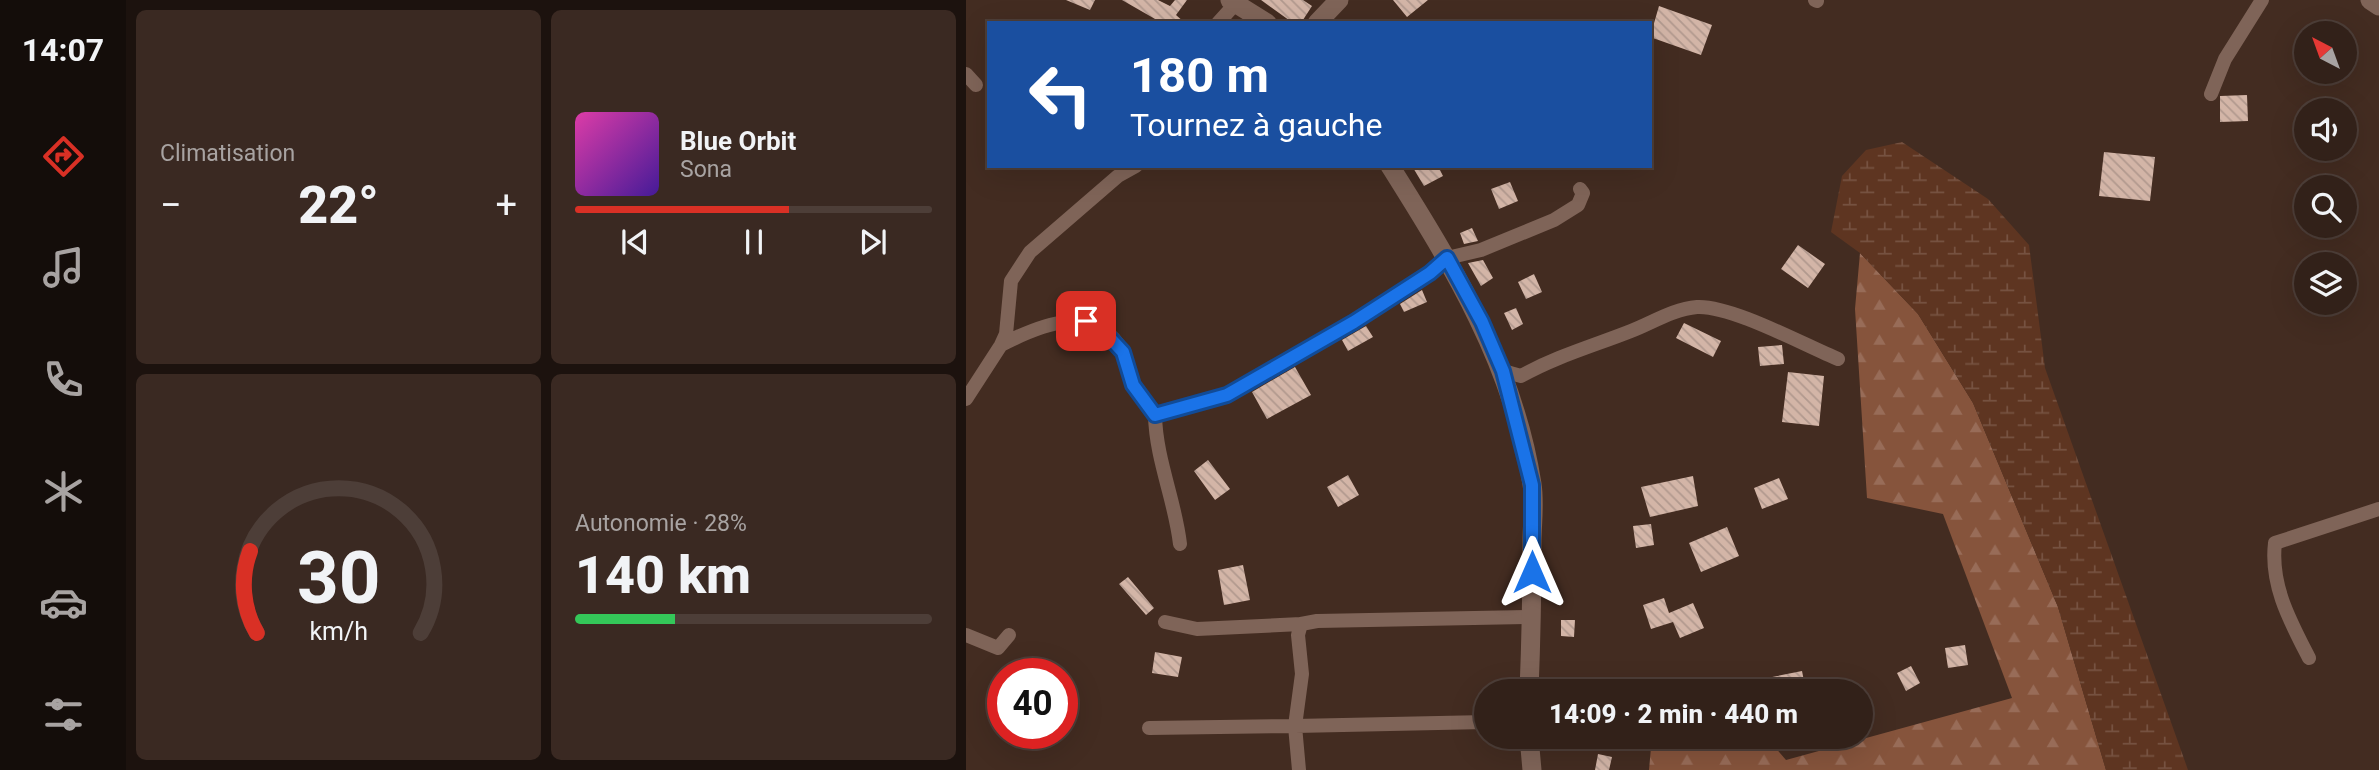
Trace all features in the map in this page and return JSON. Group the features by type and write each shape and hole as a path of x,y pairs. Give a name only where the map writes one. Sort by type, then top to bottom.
{"street":[{"path":"1319,21 1339,0"},
{"path":"2211,94 2225,59 2262,0"},
{"path":"2370,0 2379,6"},
{"path":"1219,21 1233,2 1264,21"},
{"path":"966,399 1002,345 1006,334 1011,281 1030,252 1118,176 1132,168"},
{"path":"1391,168 1447,258 1482,322 1503,371 1532,485 1529,679"},
{"path":"1155,415 1227,395 1354,322 1430,273 1447,258 1481,250 1553,220 1578,205 1583,193 1580,189"},
{"path":"1503,371 1521,376 1570,351 1632,331 1665,315 1697,307 1729,312 1838,359"},
{"path":"1002,345 1030,330 1063,321 1086,321 1108,336 1123,352 1133,385 1155,415 1156,439 1176,510 1180,544"},
{"path":"2309,658 2286,612 2272,566 2275,543 2379,509"},
{"path":"1165,622 1196,629 1301,625 1317,621 1532,617"},
{"path":"1299,770 1295,726 1302,674 1298,635 1301,625"},
{"path":"966,635 998,648 1009,635"},
{"path":"1149,728 1474,722"},
{"path":"1530,749 1532,770"}],"green space":[{"path":"1902,142 1988,199 2029,245 2045,368 2188,770 2106,770 2058,607 1973,403 1918,314 1860,253 1831,232 1842,176 1866,150"},
{"path":"1860,253 1918,314 1973,403 2058,607 2106,770 1649,770 1651,749 1776,749 1786,760 1826,749 1873,749 1873,736 2012,698 1943,514 1867,498 1855,309"}],"building":[{"path":"1066,0 1095,0 1090,10"},
{"path":"1122,0 1158,0 1170,6 1175,0 1187,0 1176,15 1183,21 1159,21"},
{"path":"1261,0 1303,0 1312,6 1302,21 1290,21"},
{"path":"1393,0 1428,0 1407,17"},
{"path":"1659,6 1712,25 1701,55 1652,38"},
{"path":"2247,95 2248,121 2220,122 2220,96"},
{"path":"2104,152 2155,157 2150,201 2099,196"},
{"path":"1413,168 1439,168 1443,176 1424,186"},
{"path":"1510,182 1518,201 1499,209 1491,189"},
{"path":"1472,228 1478,241 1464,244 1460,233"},
{"path":"1798,245 1825,264 1808,288 1781,269"},
{"path":"1483,260 1493,278 1481,286 1468,263"},
{"path":"1534,274 1542,292 1526,299 1518,282"},
{"path":"1422,290 1427,302 1404,312 1400,304"},
{"path":"1516,308 1523,324 1512,330 1504,313"},
{"path":"1684,323 1721,341 1713,357 1676,338"},
{"path":"1366,326 1373,337 1348,351 1342,340"},
{"path":"1782,345 1784,364 1760,366 1758,347"},
{"path":"1295,367 1311,395 1267,419 1252,392"},
{"path":"1788,372 1824,376 1819,426 1782,422"},
{"path":"1208,460 1230,489 1215,500 1194,471"},
{"path":"1348,475 1359,495 1338,507 1327,487"},
{"path":"1693,476 1698,506 1650,517 1641,487"},
{"path":"1779,478 1788,499 1762,509 1754,488"},
{"path":"1651,524 1654,545 1636,548 1633,526"},
{"path":"1727,527 1739,556 1701,572 1689,543"},
{"path":"1243,565 1250,600 1224,605 1218,570"},
{"path":"1128,577 1154,608 1146,615 1119,584"},
{"path":"1664,598 1669,613 1693,603 1704,628 1680,638 1673,622 1651,629 1643,605"},
{"path":"1561,620 1575,620 1574,637 1561,636"},
{"path":"1965,645 1968,665 1948,668 1945,648"},
{"path":"1155,652 1182,657 1178,677 1152,673"},
{"path":"1911,666 1920,683 1906,691 1897,673"},
{"path":"1802,671 1804,679 1762,679"},
{"path":"1598,754 1612,757 1609,770 1595,770"}],"route":[{"path":"1086,321 1108,336 1123,352 1133,385 1155,415 1227,395 1354,322 1430,273 1447,258 1482,322 1503,371 1518,425 1532,485 1532,572"}]}
